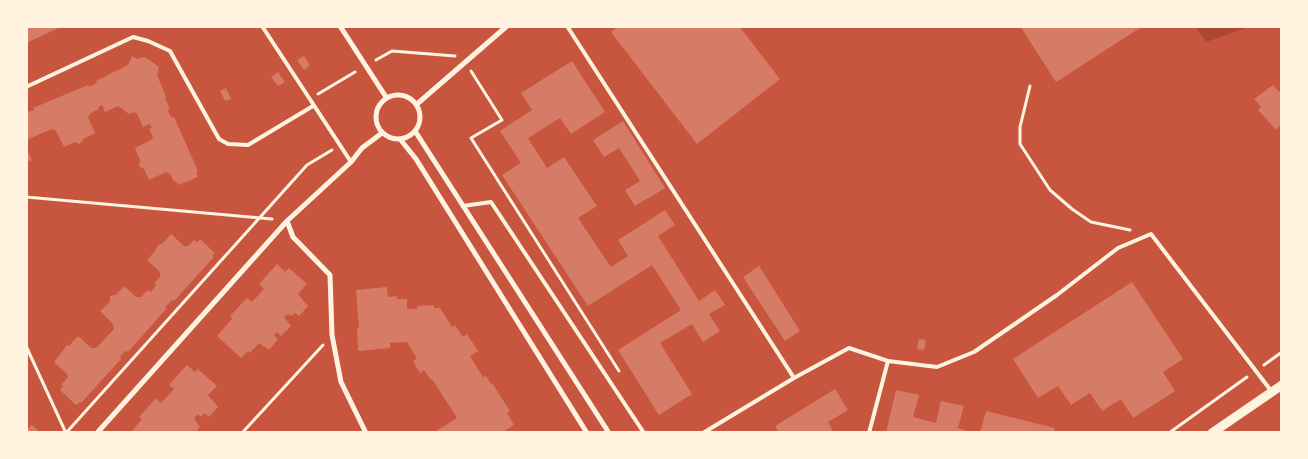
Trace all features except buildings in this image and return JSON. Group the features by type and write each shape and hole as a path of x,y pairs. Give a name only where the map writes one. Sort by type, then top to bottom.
{"street":[{"path":"340,26 386,97"},
{"path":"416,104 507,26"},
{"path":"396,94 404,95 416,104 420,116 419,124 409,136 400,139 388,137 377,125 376,109 386,97 396,94"},
{"path":"415,131 609,433"},
{"path":"97,433 287,221 351,162 362,148 382,132"},
{"path":"400,139 416,159 587,433"},
{"path":"287,221 293,236 330,275 332,335 342,382 366,433"},
{"path":"1212,433 1282,385"}],"lane":[{"path":"262,26 351,162"},
{"path":"567,26 794,378"},
{"path":"26,88 133,37 148,41 170,51 219,139 228,144 248,144 313,106"},
{"path":"463,206 490,202 644,433"},
{"path":"703,433 794,378 849,348 888,361 937,367 974,352 1057,295 1118,248 1151,234 1272,392"},
{"path":"869,433 888,361"}],"path":[{"path":"308,99 392,52 461,56 502,120 471,138 621,374"},
{"path":"1030,86 1020,128 1020,144 1050,190 1091,222 1151,234"},
{"path":"26,346 66,433 307,164 340,146"},
{"path":"26,197 287,221"},
{"path":"242,433 332,335"},
{"path":"1169,433 1282,352"}],"shaded area":[{"path":"1195,26 1252,26 1206,42"}]}
